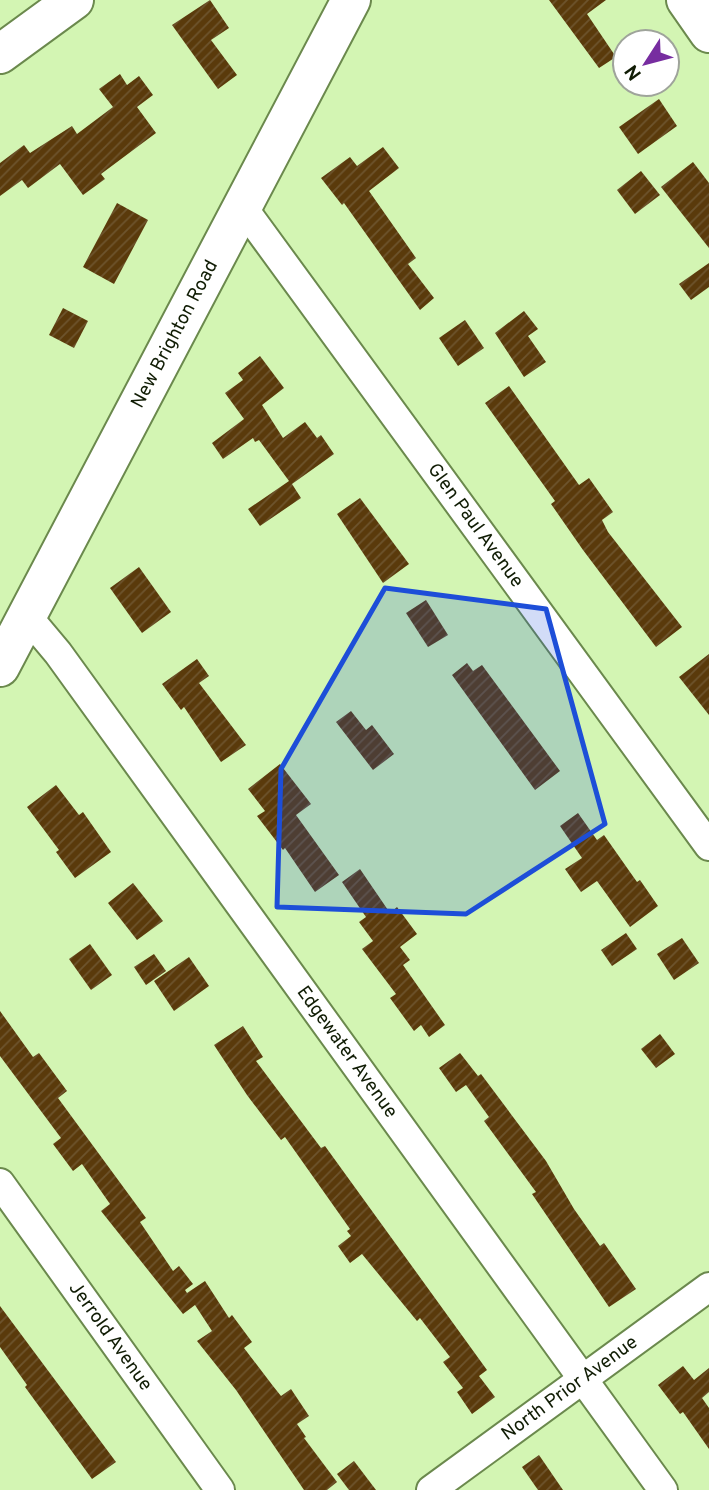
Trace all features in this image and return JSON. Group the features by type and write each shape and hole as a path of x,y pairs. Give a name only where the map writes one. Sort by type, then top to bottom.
{"street":[{"path":"0,54 74,0"},
{"name":"New Brighton Road","path":"0,667 351,0"},
{"path":"685,0 709,33"},
{"name":"Glen Paul Avenue","path":"241,205 709,846"},
{"name":"Edgewater Avenue","path":"27,616 66,664 663,1490"},
{"name":"Jerrold Avenue","path":"0,1183 220,1490"},
{"name":"North Prior Avenue","path":"431,1490 709,1287"}],"highlighted area":[{"path":"385,588 546,609 605,824 466,914 277,907 281,769"}],"building":[{"path":"210,0 229,28 211,40 237,75 218,89 172,25"},
{"path":"549,0 606,0 587,14 611,50 611,60 599,68"},
{"path":"120,74 127,85 139,76 153,95 137,107 156,133 101,174 105,179 83,195 60,164 28,188 22,180 0,196 0,163 24,145 30,153 72,126 77,134 113,107 99,89"},
{"path":"659,99 677,126 638,154 619,127"},
{"path":"383,147 399,168 369,191 416,258 408,264 434,298 420,310 344,203 342,205 321,178 350,157 357,166"},
{"path":"693,162 709,183 709,248 661,187"},
{"path":"641,171 660,195 635,214 617,190"},
{"path":"117,203 148,220 114,284 83,267"},
{"path":"709,263 709,287 691,300 679,284"},
{"path":"63,308 88,321 74,348 49,335"},
{"path":"524,311 538,329 528,336 546,362 524,377 495,333"},
{"path":"465,320 484,348 458,366 439,338"},
{"path":"260,356 284,388 262,405 283,438 305,422 317,438 321,435 334,454 292,484 301,498 260,526 248,509 289,481 259,440 255,442 253,438 223,459 212,443 244,419 225,393 243,380 238,373"},
{"path":"509,386 579,485 589,478 613,512 602,520 608,532 682,627 656,647 583,550 551,504 555,501 485,403"},
{"path":"360,498 409,564 383,583 337,514"},
{"path":"139,567 171,612 142,633 110,588"},
{"path":"426,600 448,635 428,647 406,613"},
{"path":"709,654 709,715 679,677"},
{"path":"197,659 209,676 199,683 246,745 221,762 184,707 181,710 162,684"},
{"path":"467,663 473,671 482,665 560,771 535,790 452,675"},
{"path":"351,711 366,730 372,725 394,754 373,770 336,722"},
{"path":"280,764 311,804 296,815 339,875 315,892 285,848 283,850 257,816 265,811 248,789"},
{"path":"56,785 79,815 83,812 111,852 75,878 56,852 59,850 27,807"},
{"path":"578,813 597,840 604,835 637,882 640,880 658,906 630,927 597,881 581,892 565,869 582,858 560,826"},
{"path":"360,869 390,913 397,907 417,934 400,947 410,960 403,965 445,1025 429,1037 421,1025 414,1031 390,998 396,994 362,949 373,941 359,922 366,917 342,882"},
{"path":"133,883 163,921 137,940 108,903"},
{"path":"626,933 637,949 612,966 601,950"},
{"path":"682,938 699,963 674,980 657,954"},
{"path":"90,944 112,975 91,990 69,959"},
{"path":"154,954 166,971 146,985 134,967"},
{"path":"189,957 209,986 174,1011 154,981"},
{"path":"0,1011 33,1057 39,1053 67,1091 58,1098 146,1218 140,1222 173,1271 179,1266 193,1284 185,1290 187,1293 205,1281 229,1318 232,1315 252,1342 244,1348 273,1386 281,1396 291,1389 309,1416 297,1424 306,1437 304,1438 337,1482 327,1490 304,1490 236,1390 197,1341 212,1331 195,1305 183,1314 101,1211 110,1204 82,1164 73,1171 53,1144 61,1138 0,1056"},
{"path":"243,1026 263,1057 256,1061 321,1148 325,1146 487,1370 479,1376 495,1397 472,1414 457,1392 463,1388 443,1362 450,1357 420,1318 417,1321 362,1254 350,1263 338,1246 351,1236 347,1231 350,1229 285,1137 281,1140 247,1095 214,1045"},
{"path":"660,1034 675,1054 656,1068 641,1049"},
{"path":"460,1053 478,1076 481,1074 546,1161 574,1209 600,1246 604,1243 636,1289 609,1307 532,1194 536,1192 484,1121 489,1117 466,1085 456,1092 439,1068"},
{"path":"0,1306 116,1462 92,1479 25,1387 27,1385 0,1347"},
{"path":"683,1366 694,1380 709,1368 709,1392 702,1398 709,1408 709,1449 683,1412 680,1414 658,1385"},
{"path":"539,1455 563,1490 538,1490 522,1467"},
{"path":"354,1461 376,1490 349,1490 337,1474"}]}
